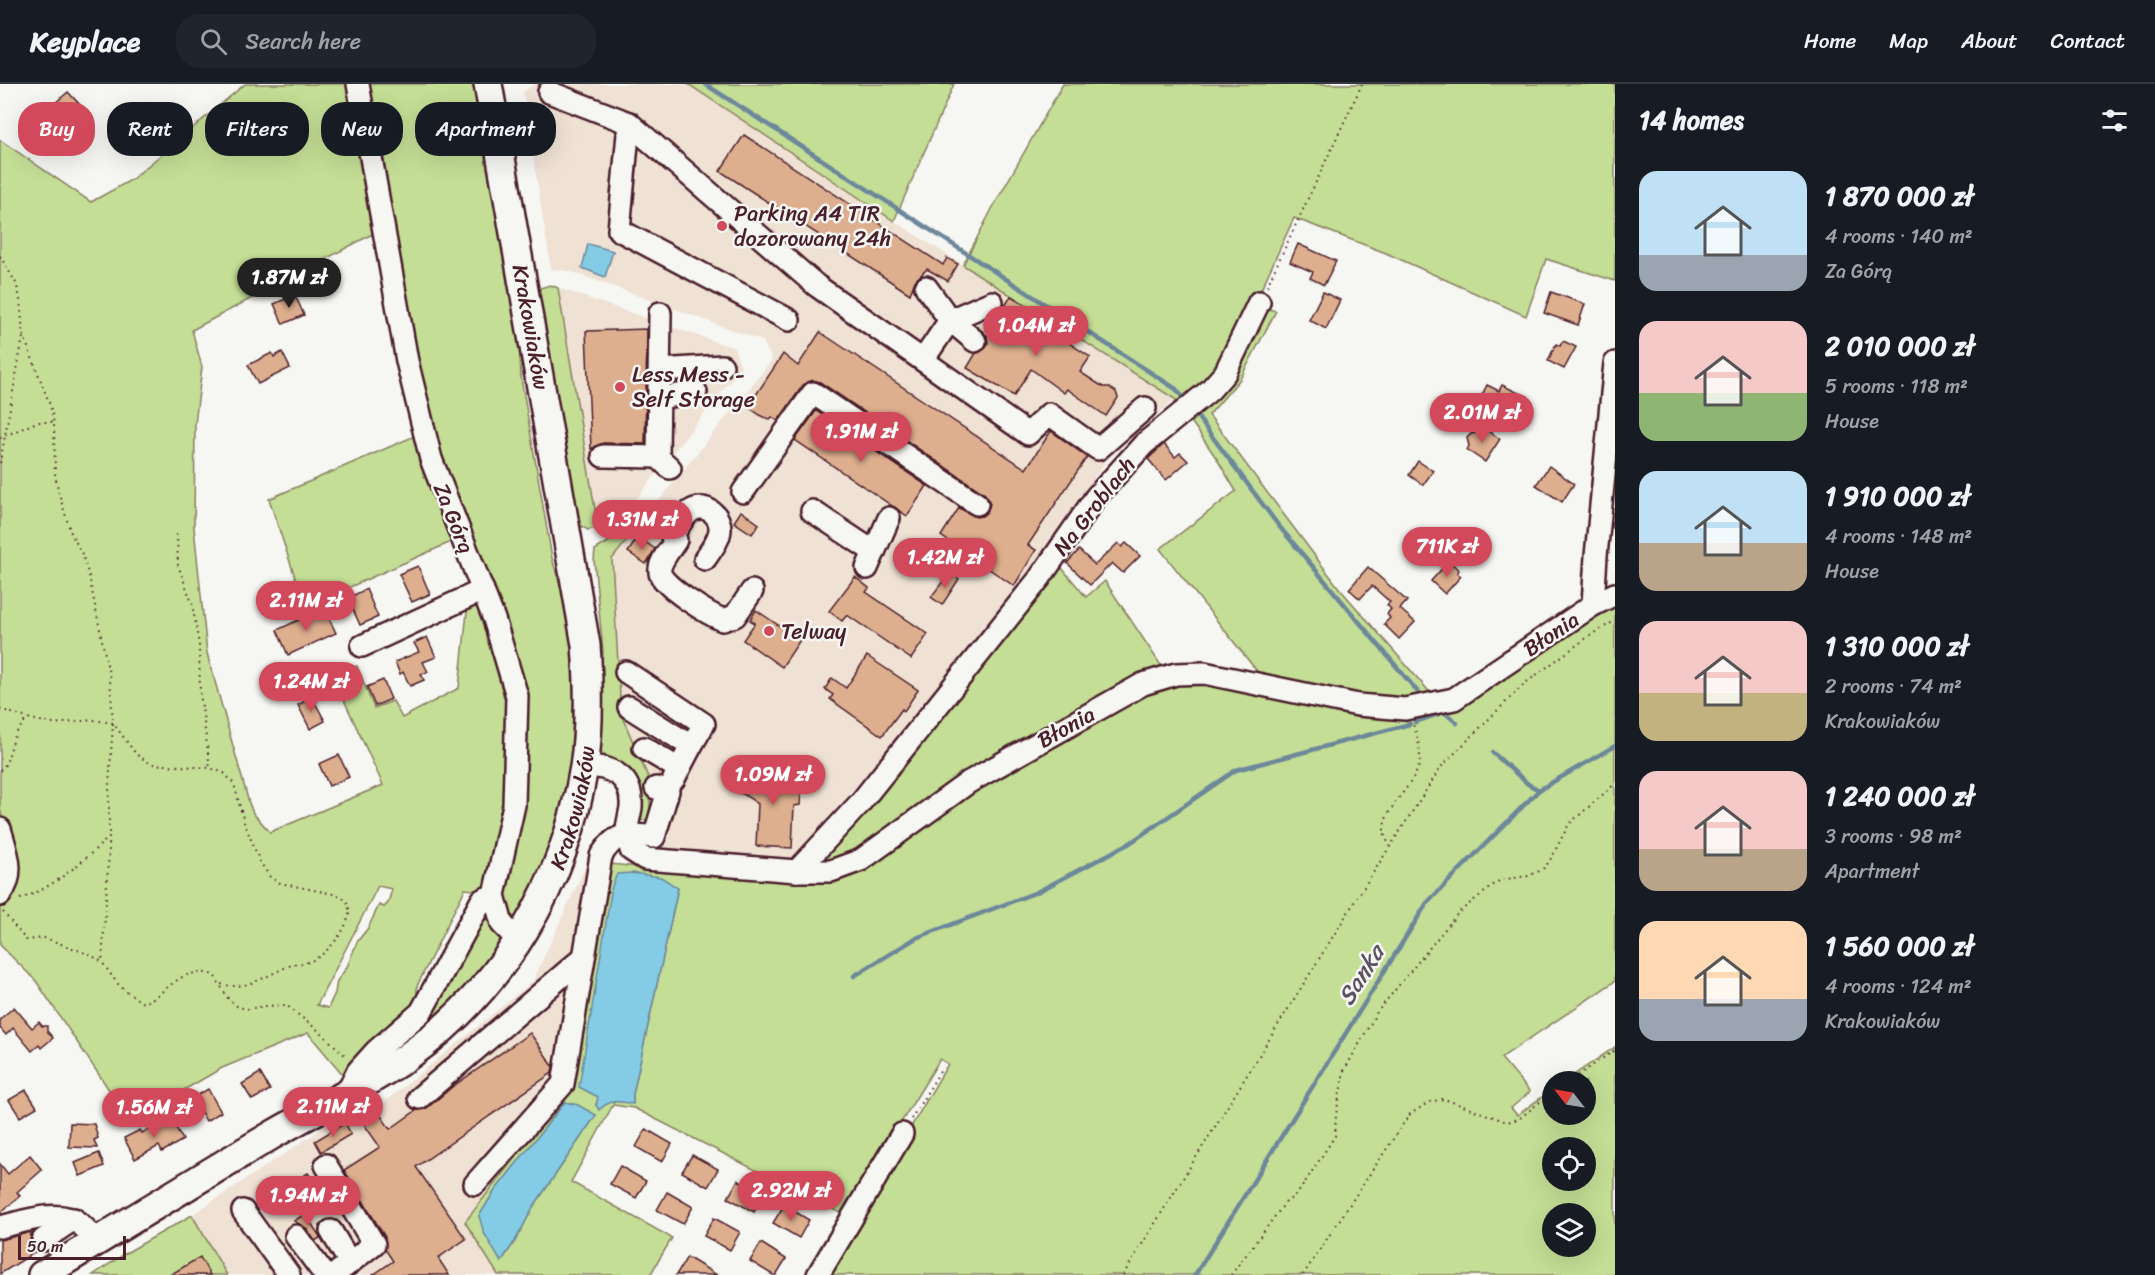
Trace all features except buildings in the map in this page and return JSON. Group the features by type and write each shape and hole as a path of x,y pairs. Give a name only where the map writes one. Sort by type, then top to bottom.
{"main road":[{"name":"Krakowiaków","path":"42,1275 353,1082 406,1058 446,1026 499,971 519,941 560,861 584,766 588,701 584,636 488,84"}],"street":[{"name":"Za Górą","path":"358,84 407,361 425,437 431,459 494,619 517,696 514,806 495,895 502,924 519,941"},
{"path":"549,92 629,123 817,286 1028,434 1049,414 1098,449 1145,408"},
{"path":"629,123 619,230 789,320"},
{"path":"926,287 950,320 975,341"},
{"path":"922,360 950,320 992,302"},
{"name":"Na Groblach","path":"797,871 860,802 1031,588 1096,497 1144,444 1210,390 1225,373 1259,302"},
{"path":"603,456 664,462 659,398 660,313"},
{"path":"1593,605 1615,363"},
{"path":"660,370 722,366"},
{"path":"659,398 696,392"},
{"path":"743,492 813,393 976,504"},
{"path":"705,559 715,545 720,530 716,516 711,511 697,508 690,511 674,539 660,568 660,574 667,584 723,620 735,616 752,591"},
{"path":"812,512 870,560 889,518"},
{"path":"363,645 483,590"},
{"name":"Błonia","path":"627,834 631,850 645,860 797,871 831,871 861,860 969,782 1143,684 1176,674 1204,673 1358,705 1405,709 1454,699 1593,605 1615,594"},
{"path":"475,1184 563,1083 601,856 611,842 618,837 627,834 654,837 662,789 679,769 709,719 626,672"},
{"path":"629,707 691,746"},
{"path":"644,748 679,769"},
{"path":"584,766 601,766 623,778 629,786 631,807 627,834"},
{"path":"0,829 9,859 6,898"},
{"path":"353,1082 376,1051 421,1012 482,900 495,895"},
{"path":"419,1098 584,957"},
{"path":"818,1275 902,1134"},
{"path":"326,1165 374,1244 342,1269 331,1231"},
{"path":"243,1211 289,1275"},
{"path":"0,1227 49,1216 74,1219 97,1242"},
{"path":"43,1240 74,1219"},
{"path":"296,1236 325,1275"}],"path":[{"path":"1259,302 1362,84"},
{"path":"0,256 16,283 20,298 23,334 2,438 0,463"},
{"path":"23,334 45,389 54,422 55,474 70,532 82,554 89,576 110,679 113,723 102,962"},
{"path":"2,438 37,422 54,422"},
{"path":"177,534 178,565 192,603 199,645 200,692 210,768"},
{"path":"1123,1275 1390,847 1445,763 1524,684 1592,634 1615,621"},
{"path":"0,709 54,724 93,720 113,723 136,754 151,764 210,768 224,773 234,784 244,822 260,862 270,877 280,883 338,895 347,901 350,912 345,926 322,954 308,962 295,964 243,987 221,984"},
{"path":"0,770 6,764 15,735 27,718"},
{"path":"1390,847 1384,830 1389,816 1418,769 1420,752 1416,732"},
{"path":"1231,1275 1285,1203 1298,1193 1335,1136 1336,1114 1344,1071 1377,1012 1460,912 1500,880 1528,876 1542,870 1549,862 1569,824 1615,784"},
{"path":"6,898 34,894 68,874 109,838"},
{"path":"0,907 26,940 45,938 91,955 102,962 117,983 136,1000 143,1003 150,1001 177,980 192,973 203,972 213,975 221,984 229,1000 238,1007 247,1009 286,1005 343,1051 353,1082"},
{"path":"1584,1071 1615,1050"},
{"path":"902,1134 942,1068"},
{"path":"1303,1275 1409,1115 1429,1102 1444,1099 1508,1122 1519,1119 1542,1100"}],"shaded area":[{"path":"535,84 688,84 908,230 1175,399 1106,461 1003,611 796,858 644,850 650,805 648,777 621,714 612,559 772,360 763,341 573,272 551,269 533,156 556,156 556,102 525,102 523,92"},
{"path":"558,288 734,348 741,367 634,502 607,524 598,527"},
{"path":"588,861 611,864 572,1084 465,1222 498,1275 227,1275 192,1215 376,1093 385,1102 533,981"}],"green space":[{"path":"245,84 352,84 355,102 321,102 321,156 365,156 378,231 192,330 202,367 195,424 194,528 207,653 249,803 253,813 270,832 383,785 333,676 357,666 374,708 393,701 402,718 459,688 467,612 476,604 489,641 506,705 507,795 493,860 482,891 465,889 417,986 417,999 403,1018 344,1076 308,1033 222,1068 130,1121 36,981 0,945 0,904 15,864 0,809 0,140 18,152 18,156 23,156 91,202 131,180 160,156 193,156 193,128 205,118 205,156 309,156 309,102 224,102","holes":["378,886 392,889 388,903 384,907 379,905 368,928 357,942 347,967 337,981 335,993 328,1008 317,1005"]},
{"path":"365,84 475,84 478,102 415,102 415,156 489,156 518,313 521,378 552,558 569,617 576,714 570,781 554,844 518,923 509,925 499,901 523,753 412,361 377,156 403,156 403,102 368,102"},
{"path":"688,84 954,84 894,221"},
{"path":"1063,84 1615,84 1615,281 1546,259 1526,316 1386,253 1294,218 1229,359 1182,408 1175,399 963,265"},
{"path":"550,285 558,288 598,527 588,530 577,524 537,296 540,288"},
{"path":"1261,307 1276,311 1240,379 1209,415 1339,588 1433,696 1416,702 1360,701 1264,680 1160,549 1236,491 1186,414"},
{"path":"417,435 451,542 305,607 269,499"},
{"path":"629,529 633,533 612,559 621,714 648,777 650,805 648,820 635,820 627,771 600,751 596,742 603,651 595,550"},
{"path":"1056,561 1086,597 1105,581 1166,673 861,852 828,863 811,864"},
{"path":"1615,601 1615,981 1501,1058 1530,1092 1511,1108 1517,1115 1542,1097 1542,1125 1596,1125 1596,1071 1580,1071 1615,1047 1615,1275 824,1275 948,1064 940,1059 844,1215 634,1108 613,1105 571,1182 672,1238 650,1275 498,1275 465,1222 572,1084 611,864 714,875 826,880 973,788 1145,693 1177,681 1206,681 1409,716","holes":["678,888 633,1094 633,1103 614,1101 596,1105","565,1102 596,1115 534,1206 501,1262 479,1216 494,1192"]},
{"path":"487,917 503,942 491,965 416,1038 370,1062 410,1032 441,999 481,920"},
{"path":"192,1215 227,1275 93,1275 126,1253"}],"water":[{"path":"588,244 613,251 605,277 582,268"},
{"path":"632,873 661,877 678,888 633,1094 633,1104 615,1102 599,1110 596,1105 598,1097 579,1087 612,886 617,874"},
{"path":"565,1102 578,1105 596,1115 534,1206 501,1262 484,1233 479,1216 494,1192"}],"waterway":[{"path":"705,84 1176,389 1187,403"},
{"path":"1194,412 1278,525 1417,691"},
{"path":"1443,711 1457,723"},
{"path":"1415,722 1444,712"},
{"path":"854,976 916,938 1037,892 1130,843 1236,770 1410,724"},
{"name":"Sanka","path":"1195,1275 1427,903 1539,790 1615,746"},
{"path":"1493,753 1528,784 1539,790"}],"place":[{"name":"Parking A4 TIR dozorowany 24h","path":"722,226"},
{"name":"Less Mess - Self Storage","path":"620,387"},
{"name":"Telway","path":"769,631"}]}
